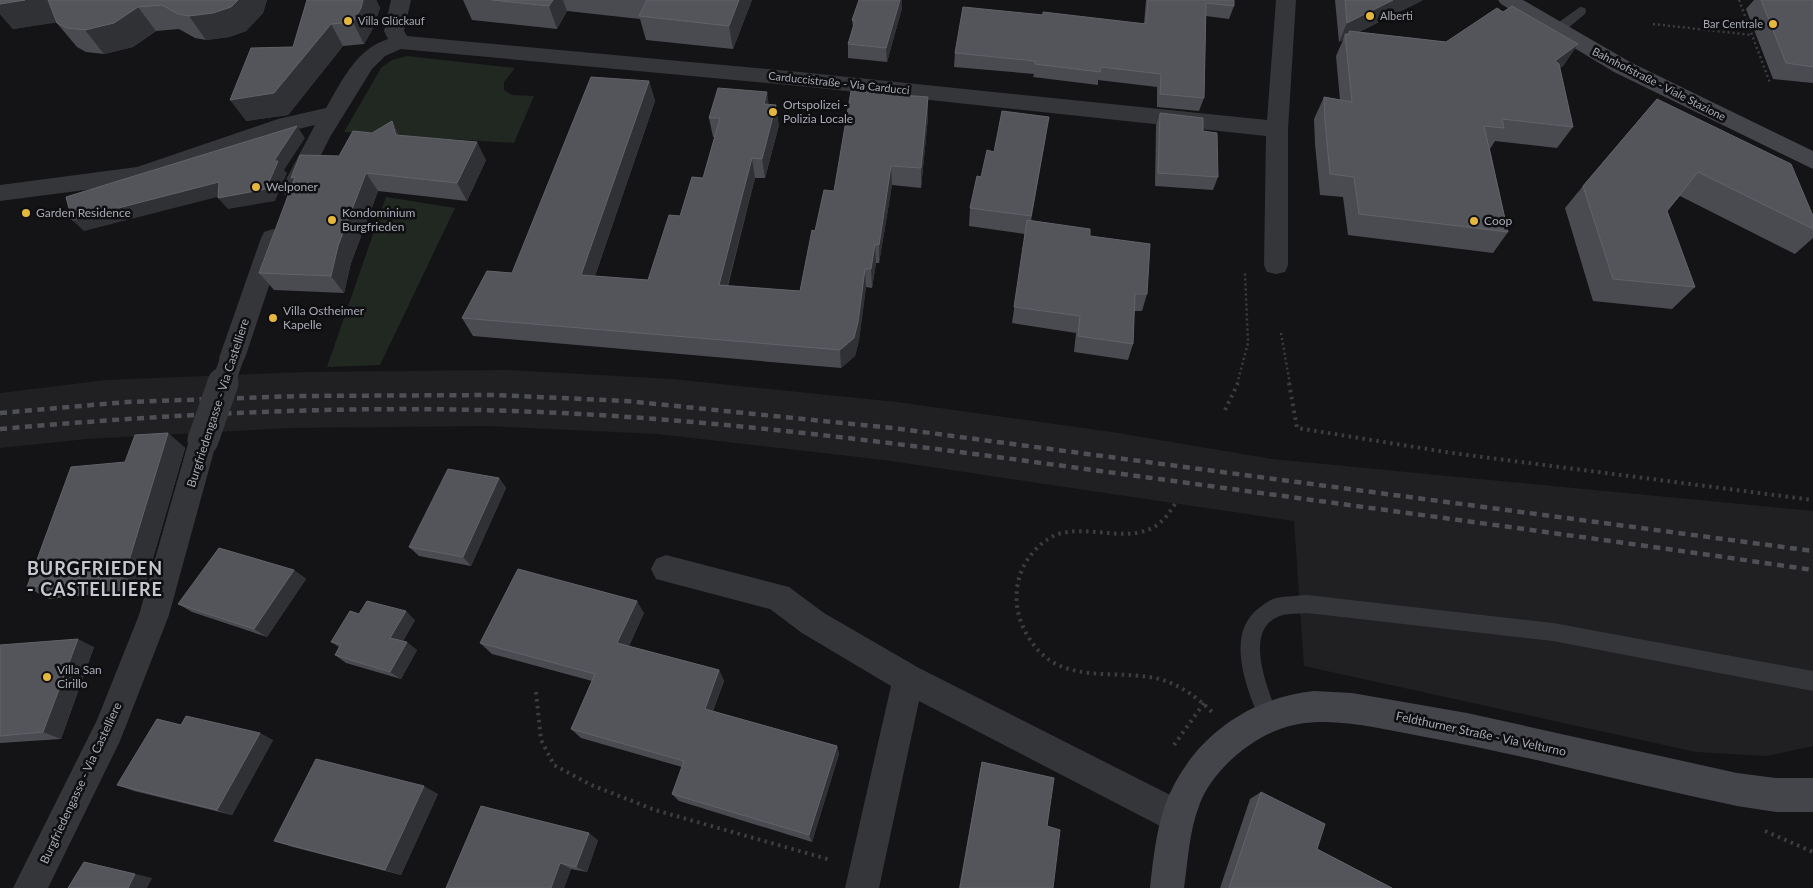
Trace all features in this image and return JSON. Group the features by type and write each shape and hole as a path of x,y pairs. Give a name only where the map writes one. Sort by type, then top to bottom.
{"street":[{"path":"400,42 394,31 401,0"},
{"path":"1275,260 1277,129 1286,0"},
{"name":"Bahnhofstraße - Viale Stazione","path":"1508,0 1622,67 1813,160"},
{"name":"Burgfriedengasse - Via Castelliere","path":"30,888 109,730 154,615 203,440 282,216 301,170 332,114 374,53 384,47 400,42"},
{"name":"Carduccistraße - Via Carducci","path":"400,42 800,79 1277,129"},
{"path":"0,193 139,176 286,124 332,114"},
{"path":"0,179 93,168 122,178"},
{"path":"666,569 778,597 813,623 908,679 1178,817"},
{"path":"864,879 908,679"},
{"name":"Feldthurner Straße - Via Velturno","path":"1167,888 1178,817 1193,782 1214,754 1235,737 1268,716 1303,708 1340,707 1448,724 1731,788 1797,797 1813,795"}],"lane":[{"path":"1557,30 1580,11"},
{"path":"1268,716 1258,689 1249,647 1256,622 1276,606 1307,604 1553,632 1813,680"}],"path":[{"path":"1739,0 1770,83"},
{"path":"1653,24 1752,35"},
{"path":"1225,410 1240,383 1248,354 1250,326 1246,261 1252,255 1260,253 1275,260"},
{"path":"1281,333 1297,428 1452,453 1813,500"},
{"path":"1175,504 1160,524 1140,532 1116,533 1081,529 1057,533 1038,544 1020,566 1015,591 1018,614 1032,644 1055,664 1082,673 1150,676 1178,686 1204,703 1235,737"},
{"path":"536,692 541,740 554,766 591,785 656,810 864,879"},
{"path":"1172,749 1204,703"},
{"path":"1763,830 1813,852"}],"shaded area":[{"path":"407,56 515,68 504,82 504,90 512,95 534,96 514,143 344,132 381,68 392,60"},
{"path":"386,197 455,208 380,365 327,367"},
{"path":"506,370 672,379 897,402 1112,432 1272,459 1813,511 1813,746 1767,756 1696,752 1304,666 1294,521 884,460 657,434 488,426 289,428 87,439 0,448 0,393 106,380 307,372"}],"building":[{"path":"0,0 25,0 0,4"},
{"path":"48,0 238,0 231,7 213,13 189,16 178,14 162,5 138,7 114,23 85,30 67,28 57,23"},
{"path":"307,0 363,0 353,22 331,24 274,93 230,100 251,48 293,47"},
{"path":"492,0 553,0 549,6"},
{"path":"647,0 739,0 729,26 639,16"},
{"path":"859,0 900,0 886,48 848,44 855,21 852,20"},
{"path":"1148,0 1234,0 1234,6 1206,3 1204,98 1160,94 1161,74 1101,67 1100,72 1035,64 1035,61 955,53 963,7 1043,15 1043,12 1146,24"},
{"path":"1345,0 1393,0 1347,23"},
{"path":"1761,0 1813,0 1813,67 1786,63"},
{"path":"1512,6 1578,44 1555,61 1559,64 1573,127 1502,119 1504,128 1484,126 1508,232 1359,214 1354,177 1330,174 1325,122 1324,97 1352,102 1345,34 1350,34 1349,31 1446,42 1497,8 1503,12"},
{"path":"591,77 649,81 581,275 648,280 669,215 680,216 692,177 703,178 720,118 709,118 718,88 767,92 764,104 776,105 762,159 752,158 719,285 800,291 812,230 815,231 824,190 834,191 851,91 928,97 921,168 891,166 879,245 875,244 871,269 865,269 854,338 840,350 462,318 487,271 512,273"},
{"path":"1657,99 1791,164 1813,216 1813,229 1698,172 1667,211 1695,287 1613,279 1583,186"},
{"path":"1002,111 1049,117 1031,216 970,208 977,176 981,177 987,150 994,152"},
{"path":"1160,113 1203,118 1203,131 1217,133 1218,177 1158,173"},
{"path":"392,121 396,135 477,142 457,183 366,173 338,246 331,276 259,273 295,177 291,178 300,155 339,156 353,131 372,133"},
{"path":"297,126 274,161 278,161 266,189 218,198 219,182 72,220 66,197"},
{"path":"1027,220 1090,229 1090,236 1150,244 1147,294 1135,294 1133,344 1078,336 1080,316 1014,307"},
{"path":"168,433 124,577 27,587 71,467 125,462 135,435"},
{"path":"448,469 499,478 463,557 409,547"},
{"path":"219,548 294,570 254,629 178,604"},
{"path":"518,569 637,601 617,643 719,670 705,709 837,746 809,835 672,794 684,761 571,729 595,674 480,643"},
{"path":"367,601 406,611 390,638 407,642 390,672 335,655 341,644 331,642 350,611 359,614"},
{"name":"Villa San Cirillo","path":"78,639 43,732 0,736 0,645"},
{"path":"186,716 260,733 217,810 117,785 157,719 181,725"},
{"path":"316,759 424,786 385,870 274,841"},
{"path":"982,762 1054,778 1047,826 1060,830 1053,888 960,888"},
{"path":"1261,792 1325,824 1317,849 1392,888 1229,888"},
{"path":"481,806 589,833 576,867 560,863 551,888 446,888"},
{"path":"84,862 135,874 128,888 68,888"}],"railway":[{"path":"0,413 127,402 298,396 496,395 626,401 893,428 1813,551"},
{"path":"0,429 192,415 384,409 513,411 675,421 837,437 998,457 1813,570"}],"place":[{"name":"Alberti","path":"1370,16"},
{"name":"Villa Glückauf","path":"348,21"},
{"name":"Bar Centrale","path":"1773,24"},
{"name":"Ortspolizei - Polizia Locale","path":"773,112"},
{"name":"Welponer","path":"256,187"},
{"name":"Garden Residence","path":"26,213"},
{"name":"Kondominium Burgfrieden","path":"332,220"},
{"name":"Coop","path":"1474,221"},
{"name":"Villa Ostheimer Kapelle","path":"273,318"},
{"name":"Villa San Cirillo","path":"47,677"}],"district":[{"name":"BURGFRIEDEN - CASTELLIERE","path":"95,579"}]}
